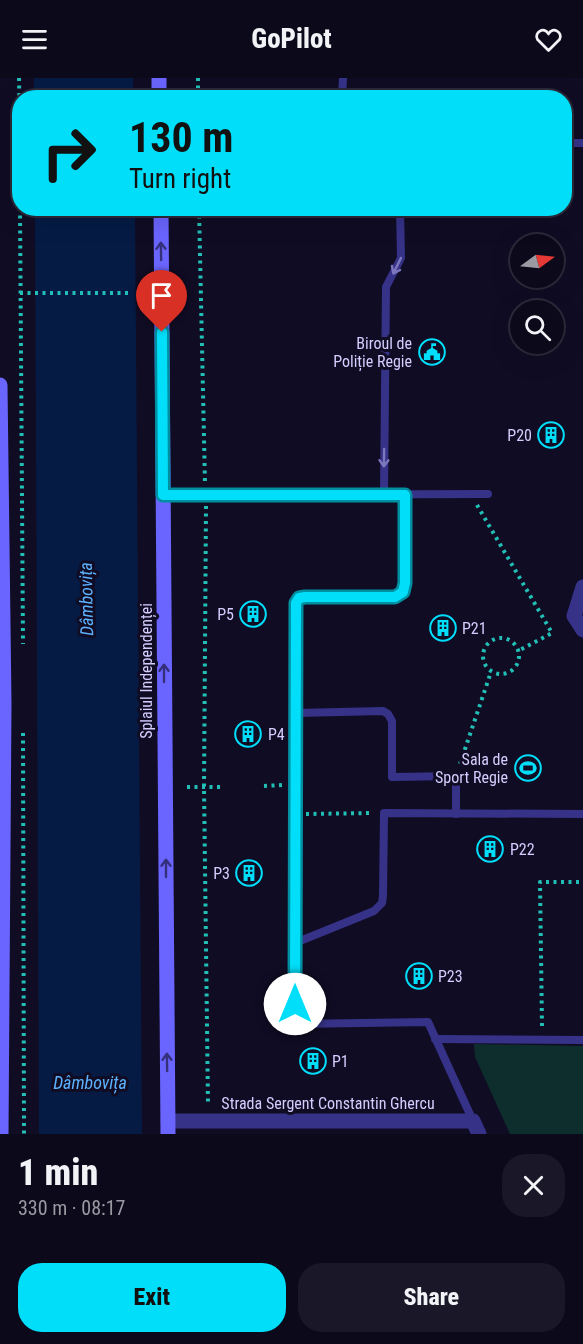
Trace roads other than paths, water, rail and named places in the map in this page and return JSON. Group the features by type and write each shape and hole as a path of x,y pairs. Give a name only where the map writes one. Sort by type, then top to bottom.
{"main road":[{"name":"Splaiul Independenței","path":"161,216 168,1127"},
{"path":"0,385 1,1134"}],"street":[{"path":"583,587 574,616 583,630"},
{"name":"Strada Sergent Constantin Ghercu","path":"168,1127 208,1121 476,1127"}],"lane":[{"path":"384,495 386,287 401,258 400,216"},
{"path":"163,495 488,494"},
{"path":"405,495 405,583 403,592 395,597 305,597 299,598 296,603 295,1024 428,1022 476,1127"},
{"path":"296,713 383,711 388,714 392,721 392,777 456,776 456,814"},
{"path":"295,943 374,911 382,903 384,813 583,814"},
{"path":"435,1039 583,1040"}],"water":[{"path":"34,78 133,78 133,90 34,90"},
{"name":"Dâmbovița","path":"35,216 135,216 142,1134 39,1134"}],"place":[{"name":"Biroul de Poliție Regie","path":"432,352"},
{"name":"P20","path":"551,435"},
{"name":"P5","path":"253,614"},
{"name":"P21","path":"443,628"},
{"name":"P4","path":"248,734"},
{"name":"Sala de Sport Regie","path":"528,768"},
{"name":"P22","path":"490,849"},
{"name":"P3","path":"249,873"},
{"name":"P23","path":"419,976"},
{"name":"P1","path":"313,1061"}]}
